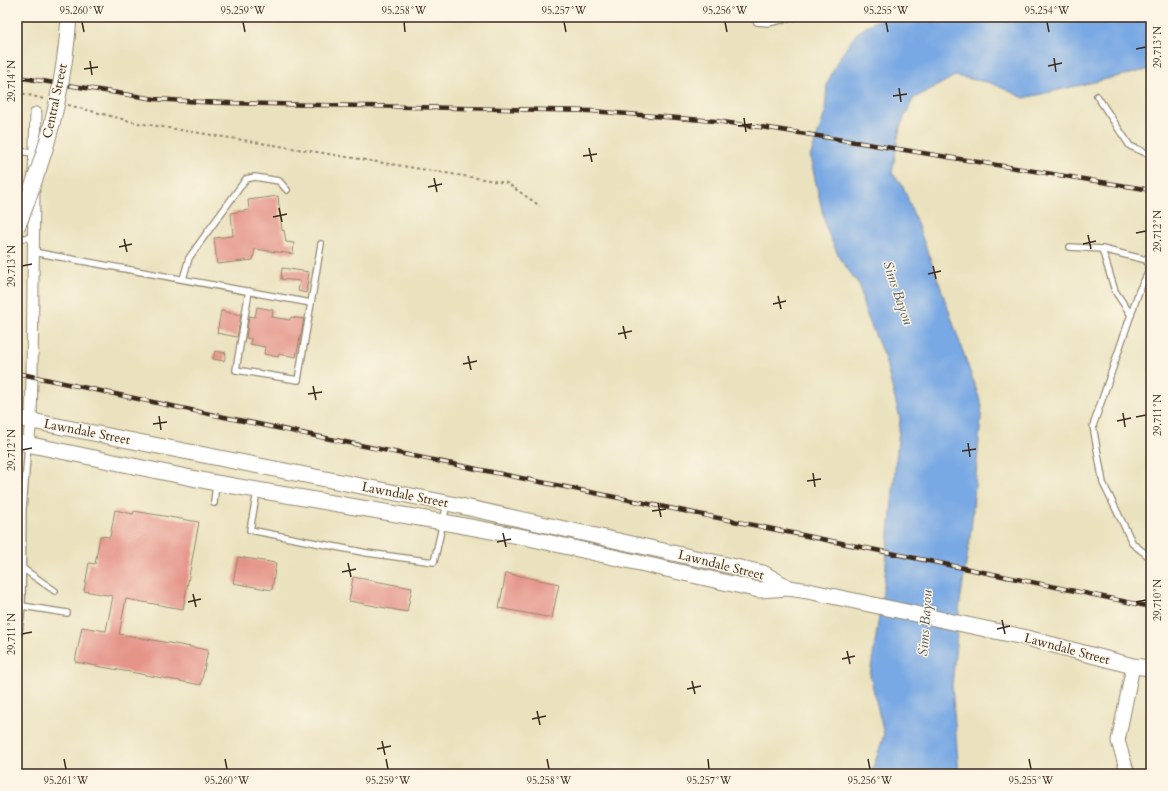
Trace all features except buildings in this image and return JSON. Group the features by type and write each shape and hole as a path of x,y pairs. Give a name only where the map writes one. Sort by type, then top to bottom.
{"main road":[{"name":"Central Street","path":"17,227 41,165 60,90 68,36 69,17"},
{"name":"Lawndale Street","path":"24,419 447,503 763,573 788,588"},
{"name":"Lawndale Street","path":"22,443 216,483 529,538 759,590 788,588 808,591 1023,637 1133,666 1151,668"},
{"name":"Lawndale Street","path":"1133,666 1151,677"}],"street":[{"name":"Central Street","path":"22,443 33,252 36,113"},
{"path":"1128,774 1118,741 1133,666"}],"lane":[{"path":"752,17 757,22 768,23 795,17"},
{"path":"1097,96 1130,146 1151,155"},
{"path":"17,151 34,153"},
{"path":"183,279 189,258 246,179 255,177 279,181 287,190"},
{"path":"17,239 33,236"},
{"path":"249,292 236,370 298,380 321,244"},
{"path":"1070,246 1102,249 1147,260 1149,271 1139,291 1094,426 1103,483 1133,544 1151,558"},
{"path":"1102,249 1115,291 1131,315"},
{"path":"33,252 311,303"},
{"path":"17,648 22,606 19,568 22,443"},
{"path":"214,503 216,483"},
{"path":"257,490 250,530 367,553 434,562 447,503"},
{"path":"19,568 55,591"},
{"path":"22,606 67,613"}],"path":[{"path":"17,92 48,100"},
{"path":"63,104 138,123 507,183 540,206"}],"water":[{"name":"Sims Bayou","path":"896,17 1151,17 1151,69 1024,98 991,83 955,76 913,99 900,127 892,173 903,186 937,277 982,406 971,531 960,602 952,686 959,774 871,774 884,735 870,675 884,585 900,419 885,359 864,308 860,286 840,259 826,228 810,157 825,113 827,84 838,60 856,34 873,22"}],"railway":[{"path":"17,77 155,99 201,102 591,111 715,121 775,129 1151,190"},
{"path":"17,373 300,433 1151,607"}]}
